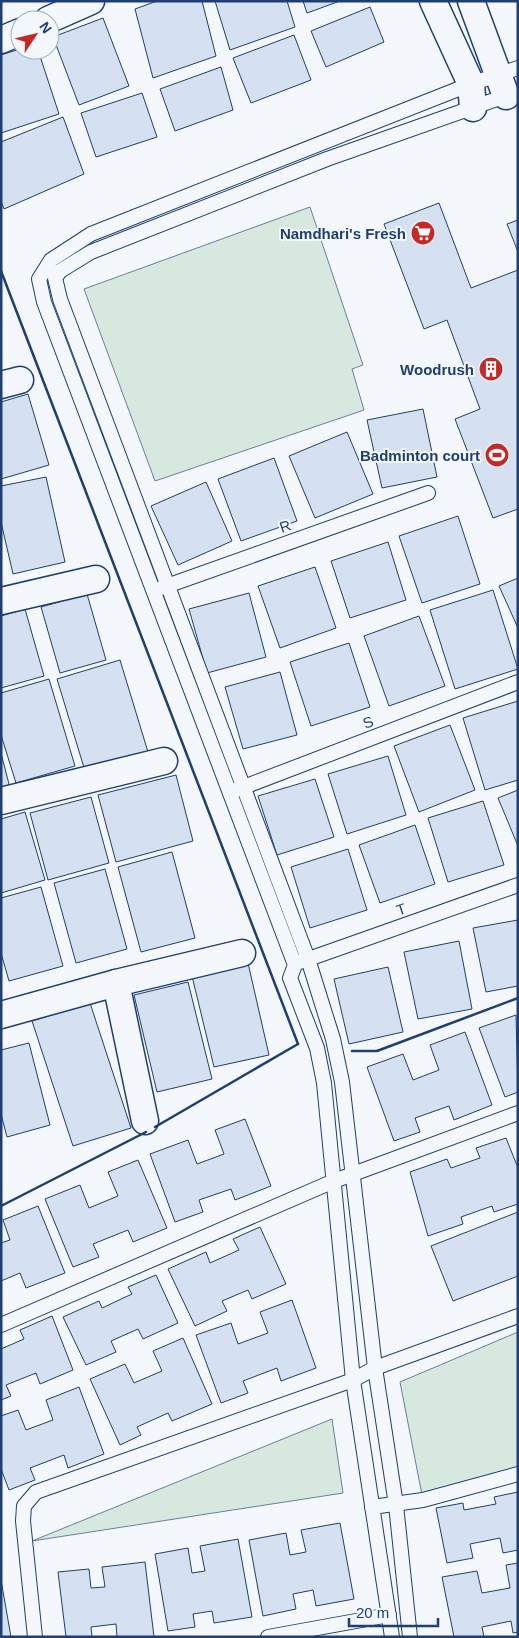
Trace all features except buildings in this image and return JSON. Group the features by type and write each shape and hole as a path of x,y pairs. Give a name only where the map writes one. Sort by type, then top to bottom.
{"street":[{"path":"60,15 91,1"},
{"path":"432,1 472,96"},
{"path":"471,1 510,82"},
{"path":"1,601 96,579"},
{"path":"1,801 164,761"},
{"path":"1,1015 116,983 242,953"},
{"path":"116,983 145,1121"}],"lane":[{"path":"410,1637 396,1505 375,1368 345,1108 333,1038 308,959 154,592 44,302 39,279 51,260 91,234 510,82"},
{"path":"392,1637 353,1380 324,1083 317,1048 290,978 295,964 168,584 60,299 55,278 60,271 91,252 327,159 472,96 510,82"},
{"name":"R","path":"154,592 168,584 428,493"},
{"name":"S","path":"237,790 518,682"},
{"name":"T","path":"295,964 518,885"},
{"path":"1,1325 334,1181 518,1113"},
{"path":"35,1637 23,1520 24,1506 36,1492 353,1380 375,1368 518,1316"},
{"path":"372,1507 423,1500 518,1474"},
{"path":"268,1637 389,1615"}],"shaded area":[{"path":"310,207 363,365 352,369 364,410 155,481 84,289"},
{"path":"518,1332 518,1471 423,1500 400,1382"},
{"path":"332,1419 343,1493 32,1541"}],"wall":[{"path":"1,271 298,1044"},
{"path":"352,1051 377,1051 518,998"},
{"path":"155,1127 298,1044"},
{"path":"1,1206 146,1132"}],"place":[{"name":"Namdhari's Fresh","path":"423,233"},
{"name":"Woodrush","path":"491,369"},
{"name":"Badminton court","path":"497,455"}]}
